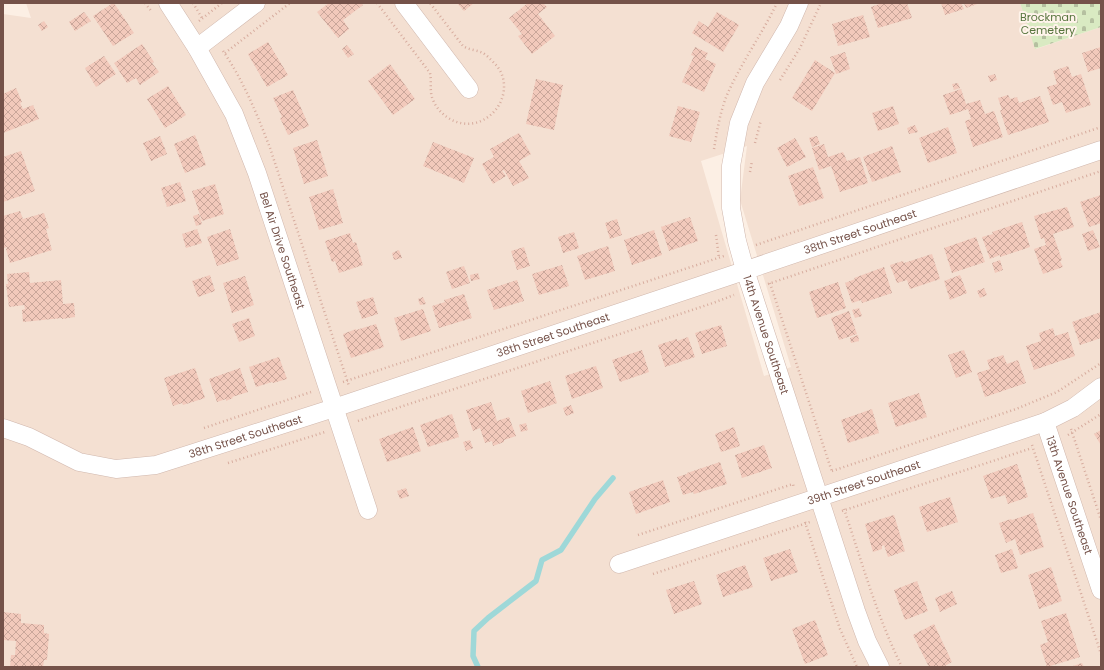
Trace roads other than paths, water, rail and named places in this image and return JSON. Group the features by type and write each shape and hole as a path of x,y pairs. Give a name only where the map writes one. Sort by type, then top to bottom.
{"street":[{"name":"Bel Air Drive Southeast","path":"168,3 197,48 234,114 257,172 368,510"},
{"path":"197,48 256,3"},
{"path":"404,3 469,89"},
{"name":"14th Avenue Southeast","path":"798,3 788,26 755,83 739,123 730,166 731,208 737,241 856,612 867,641 880,667"},
{"name":"38th Street Southeast","path":"3,428 29,437 79,462 116,469 156,465 334,408 1101,150"},
{"name":"39th Street Southeast","path":"619,564 1045,422 1073,408 1101,387"},
{"name":"13th Avenue Southeast","path":"1045,422 1101,590"}],"waterway":[{"path":"478,667 473,656 474,631 488,618 536,581 542,560 561,550 595,499 613,478"}],"park label":[{"name":"Brockman Cemetery","path":"1048,23"}]}
